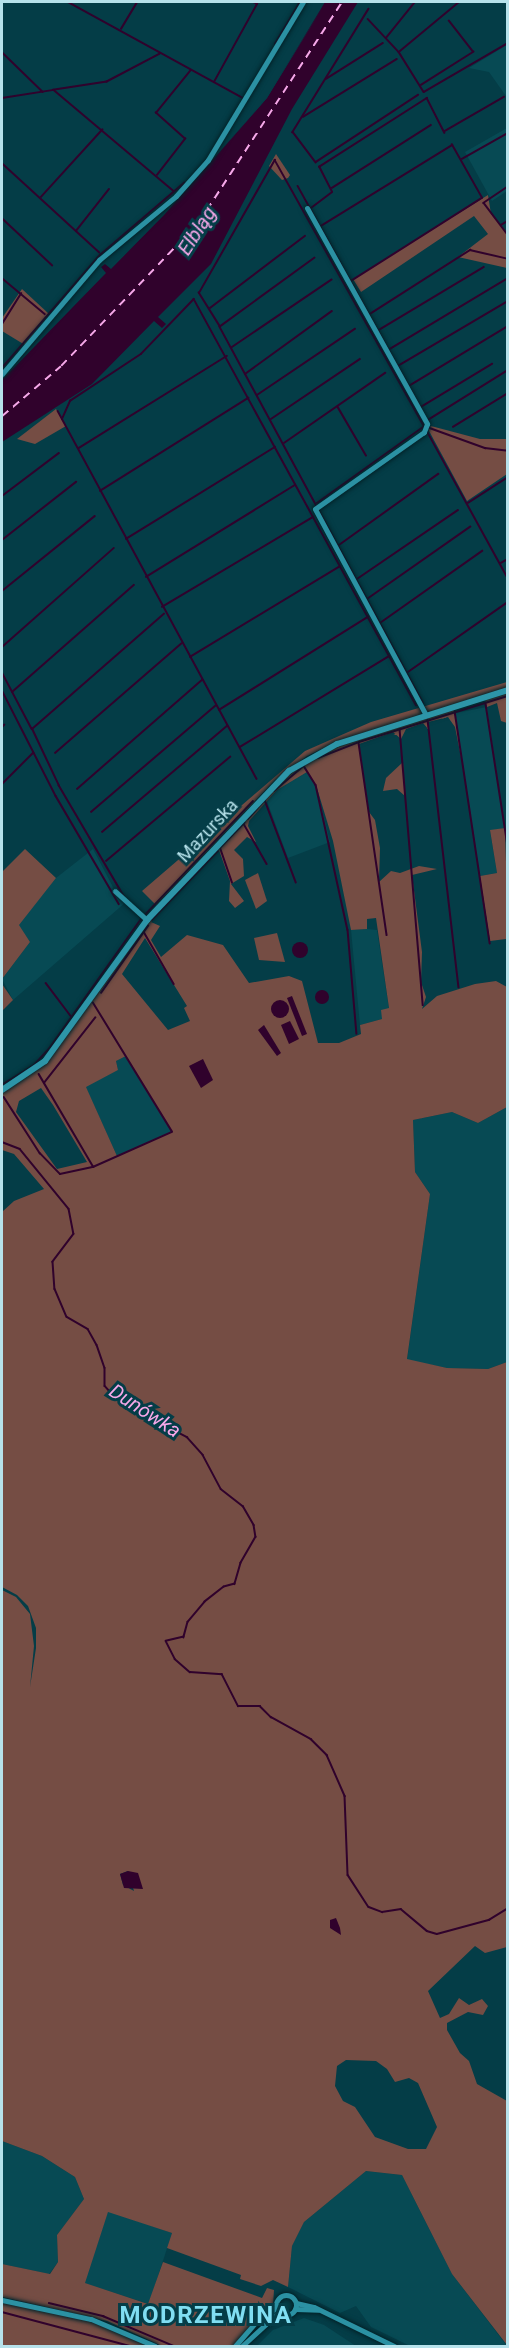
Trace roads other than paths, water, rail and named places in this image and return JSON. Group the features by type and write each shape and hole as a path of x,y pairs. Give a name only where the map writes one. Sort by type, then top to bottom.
{"main road":[{"name":"Mazurska","path":"2,1090 49,1057 147,920 296,766 337,744 507,690"}],"street":[{"path":"2,374 99,260 176,196 208,160 303,2"},
{"path":"307,208 427,424 424,432 315,509 426,715"},
{"path":"116,891 147,920"},
{"path":"242,2346 277,2310 278,2298 285,2295 296,2306 318,2310 394,2346"},
{"path":"2,2300 91,2319 155,2346"},
{"path":"277,2310 288,2315 296,2306"},
{"path":"235,2346 255,2323 277,2310"}],"water":[{"name":"Elbląg","path":"325,2 358,2 292,109 211,264 158,317 166,324 162,328 154,321 92,384 2,442 2,380 106,273 101,267 105,264 111,269 164,215 267,98"},
{"path":"300,942 308,950 300,958 292,950"},
{"path":"322,990 327,992 329,997 327,1002 322,1004 317,1002 315,997 317,992"},
{"path":"292,996 307,1034 302,1036 287,998"},
{"path":"280,1000 286,1003 289,1009 286,1015 280,1018 274,1015 271,1009 274,1003"},
{"path":"290,1021 299,1039 289,1044 281,1025"},
{"path":"264,1025 281,1053 277,1056 258,1030"},
{"path":"203,1059 213,1080 201,1088 189,1066"},
{"path":"128,1871 138,1873 143,1889 124,1888 120,1874"},
{"path":"336,1918 341,1935 330,1928 330,1920"}],"waterway":[{"path":"68,2 243,98"},
{"path":"121,29 137,2"},
{"path":"214,82 257,4 252,2"},
{"path":"275,44 300,2"},
{"path":"386,38 415,2"},
{"path":"400,51 459,2"},
{"path":"369,9 293,132 316,162 418,95"},
{"path":"368,19 399,52 424,92 508,43"},
{"path":"421,85 473,52 449,21"},
{"path":"326,79 383,43"},
{"path":"2,52 43,92"},
{"path":"160,54 107,82 54,90 174,191"},
{"path":"303,117 397,59"},
{"path":"157,175 185,139 156,113 190,71"},
{"path":"2,98 53,90"},
{"path":"445,131 504,97"},
{"path":"311,208 332,192 319,167 427,98 445,133"},
{"path":"332,188 431,125"},
{"path":"41,197 102,130"},
{"path":"462,159 508,133"},
{"path":"321,226 452,145"},
{"path":"351,281 482,198 452,145"},
{"path":"220,327 199,293 275,160 424,425"},
{"path":"2,163 99,252"},
{"path":"2,368 100,255 184,183"},
{"path":"298,186 422,410"},
{"path":"508,187 484,203 508,235"},
{"path":"76,231 109,189"},
{"path":"2,218 52,265"},
{"path":"501,225 508,221"},
{"path":"210,308 305,236"},
{"path":"370,314 470,250 508,259"},
{"path":"315,258 220,327 423,703"},
{"path":"379,330 484,267"},
{"path":"2,278 45,314"},
{"path":"390,349 508,278"},
{"path":"232,347 331,280"},
{"path":"2,324 21,294"},
{"path":"62,419 70,401 141,354 194,299 416,705"},
{"path":"398,366 508,301"},
{"path":"245,374 332,311"},
{"path":"409,386 508,326"},
{"path":"257,395 355,329"},
{"path":"79,448 227,356"},
{"path":"271,419 360,359"},
{"path":"421,407 492,364"},
{"path":"428,420 508,370"},
{"path":"284,443 385,373"},
{"path":"453,427 508,393"},
{"path":"100,491 248,398"},
{"path":"338,407 366,455"},
{"path":"58,411 257,779"},
{"path":"317,503 423,427"},
{"path":"427,427 485,448 508,451"},
{"path":"426,429 508,578"},
{"path":"126,539 275,447"},
{"path":"2,496 59,453"},
{"path":"339,545 438,474"},
{"path":"468,503 508,477"},
{"path":"2,540 76,482"},
{"path":"146,577 295,485"},
{"path":"357,579 458,510"},
{"path":"2,591 95,516"},
{"path":"162,607 313,517"},
{"path":"367,599 470,527"},
{"path":"2,647 114,548"},
{"path":"380,623 482,551"},
{"path":"501,563 508,559"},
{"path":"190,657 340,566"},
{"path":"12,692 134,585"},
{"path":"408,672 508,602"},
{"path":"124,897 59,786 32,729 164,614"},
{"path":"219,710 368,617"},
{"path":"55,753 181,644"},
{"path":"240,747 389,656"},
{"path":"2,672 32,729"},
{"path":"77,789 202,680"},
{"path":"2,690 56,796 119,904"},
{"path":"318,758 359,742 508,696"},
{"path":"486,704 508,846"},
{"path":"91,812 215,706"},
{"path":"455,711 490,943"},
{"path":"428,720 459,987"},
{"path":"102,832 227,726"},
{"path":"400,729 423,1005"},
{"path":"359,743 387,935"},
{"path":"2,784 33,753"},
{"path":"106,861 230,757"},
{"path":"274,791 304,766 316,785 348,930 357,1034"},
{"path":"265,800 296,882"},
{"path":"144,916 253,801"},
{"path":"248,819 263,802"},
{"path":"232,883 220,848 244,823"},
{"path":"244,824 267,864"},
{"path":"152,920 218,851"},
{"path":"2,1085 34,1065 49,1049 141,919"},
{"path":"101,993 148,926"},
{"path":"144,932 174,984"},
{"path":"46,983 71,1016"},
{"path":"4,1097 40,1153 60,1174 93,1167 172,1132 93,1003"},
{"path":"44,1083 95,1018"},
{"path":"39,1074 93,1166"},
{"name":"Dunówka","path":"2,1142 20,1149 69,1209 74,1234 53,1262 55,1289 67,1317 88,1329 97,1345 105,1368 105,1386 113,1395 122,1394 138,1402 150,1418 187,1437 203,1455 221,1489 243,1506 254,1525 256,1537 241,1563 235,1584 224,1587 205,1602 188,1622 184,1637 166,1641 175,1659 190,1672 222,1674 238,1706 260,1706 271,1717 311,1739 327,1755 345,1796 348,1875 369,1907 382,1912 401,1909 427,1931 437,1934 489,1920 508,1908"},
{"path":"49,2303 103,2316 174,2346"},
{"path":"2,2312 130,2346"}],"district":[{"name":"MODRZEWINA","path":"206,2316"}]}
